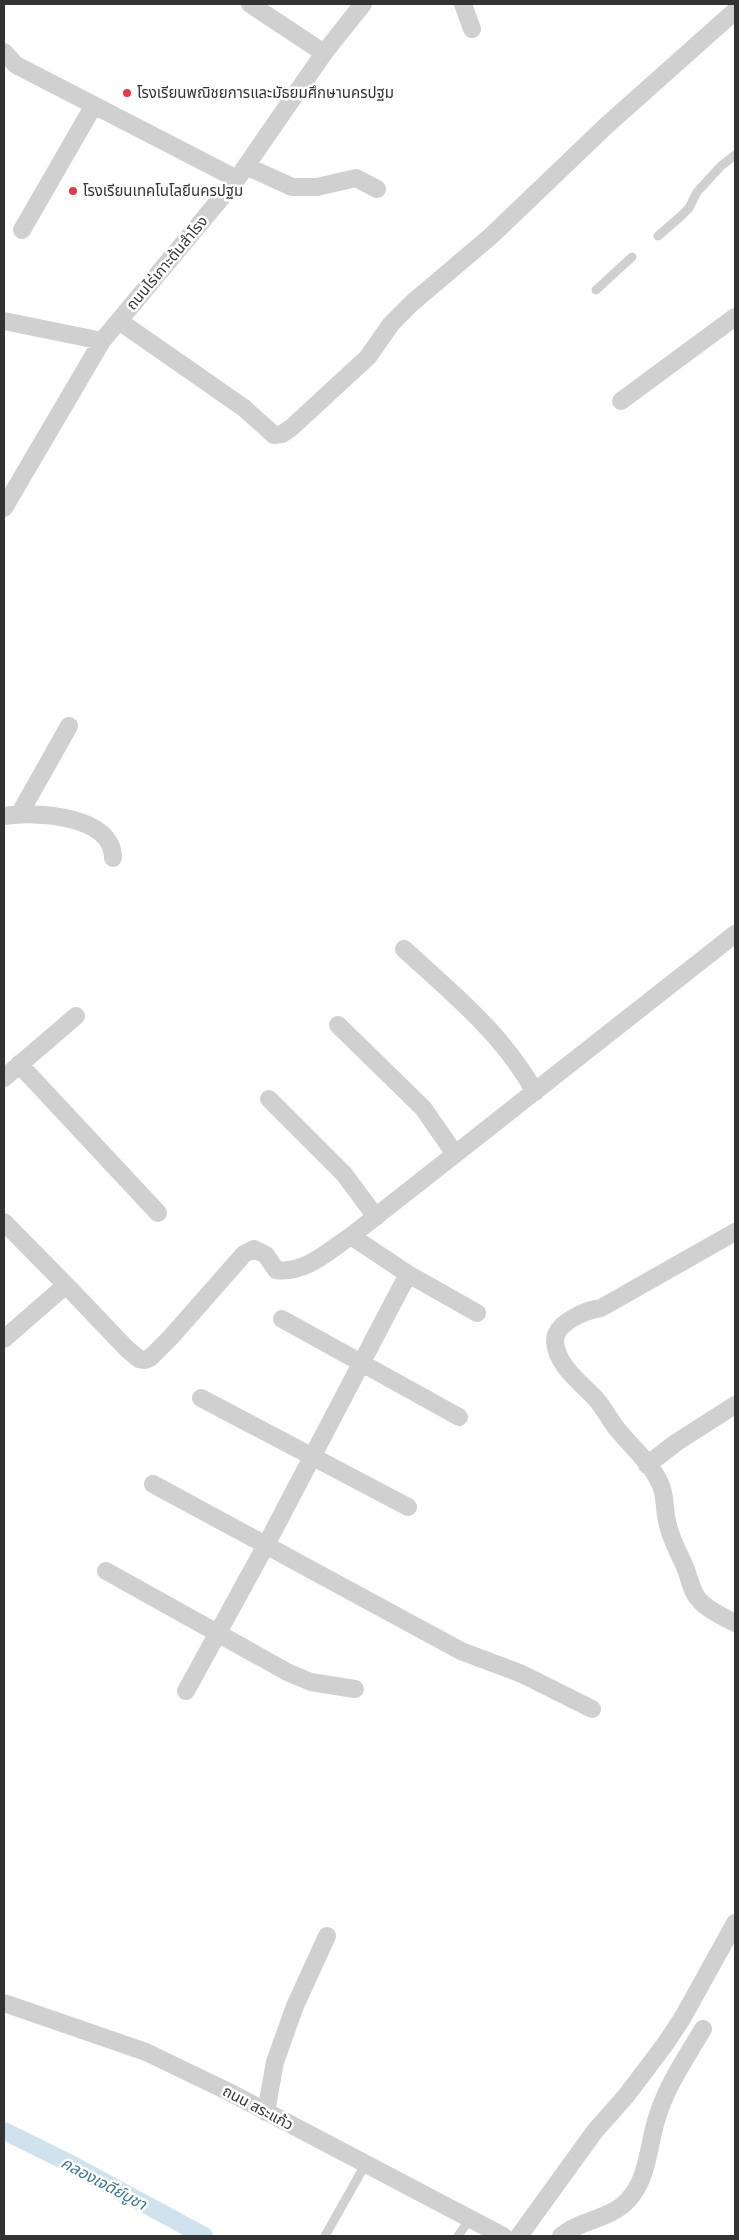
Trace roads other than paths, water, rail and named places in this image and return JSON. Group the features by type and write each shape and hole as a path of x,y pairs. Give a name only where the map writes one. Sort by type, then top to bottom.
{"street":[{"path":"250,4 324,53"},
{"name":"ถนนไร่เกาะต้นสำโรง","path":"4,508 102,341 241,172 324,53 364,4"},
{"path":"463,4 472,29"},
{"path":"119,321 244,408 274,435 282,434 291,428 368,357 390,324 412,303 491,236 607,125 735,11"},
{"path":"4,52 16,65 94,104 241,172 292,188 317,187 356,178 377,189"},
{"path":"22,230 94,104"},
{"path":"621,401 735,316"},
{"path":"4,321 102,341"},
{"path":"12,815 69,726"},
{"path":"12,815 34,813 75,821 100,832 109,841 113,851 113,858"},
{"path":"4,1222 127,1349 139,1359 144,1360 159,1350 244,1254 254,1249 266,1255 276,1270 289,1272 308,1264 351,1236 735,934"},
{"path":"404,949 492,1031 521,1066 535,1092"},
{"path":"4,1078 76,1016"},
{"path":"338,1025 423,1108 455,1154"},
{"path":"19,1064 158,1213"},
{"path":"269,1099 344,1174 376,1217"},
{"path":"735,1232 601,1308 589,1310 572,1318 559,1330 555,1339 556,1348 573,1377 596,1400 647,1465 665,1493 666,1520 672,1541 682,1561 694,1594 702,1603 735,1623"},
{"path":"351,1236 408,1274 477,1312"},
{"path":"186,1691 266,1545 408,1274"},
{"path":"4,1339 66,1285"},
{"path":"282,1319 460,1417"},
{"path":"200,1398 408,1507"},
{"path":"647,1465 677,1442 735,1406"},
{"path":"153,1484 461,1651 522,1674 592,1708"},
{"path":"106,1571 288,1673 312,1682 355,1689"},
{"path":"520,2236 594,2131 626,2096 684,2017 735,1923"},
{"path":"266,2112 278,2053 294,2006 327,1936"},
{"name":"ถนน สระแก้ว","path":"4,2003 146,2052 266,2112 469,2220 503,2236"},
{"path":"561,2236 586,2222 612,2213 628,2200 640,2182 649,2154 656,2121 670,2087 703,2028"}],"lane":[{"path":"658,236 689,208 697,192 721,166 735,155"},
{"path":"596,290 632,257"},
{"path":"325,2236 365,2165"},
{"path":"458,2236 469,2220"}],"waterway":[{"name":"คลองเจดีย์บูชา","path":"4,2131 67,2162 204,2236"}],"place":[{"name":"โรงเรียนพณิชยการและมัธยมศึกษานครปฐม","path":"127,93"},
{"name":"โรงเรียนเทคโนโลยีนครปฐม","path":"73,191"}]}
